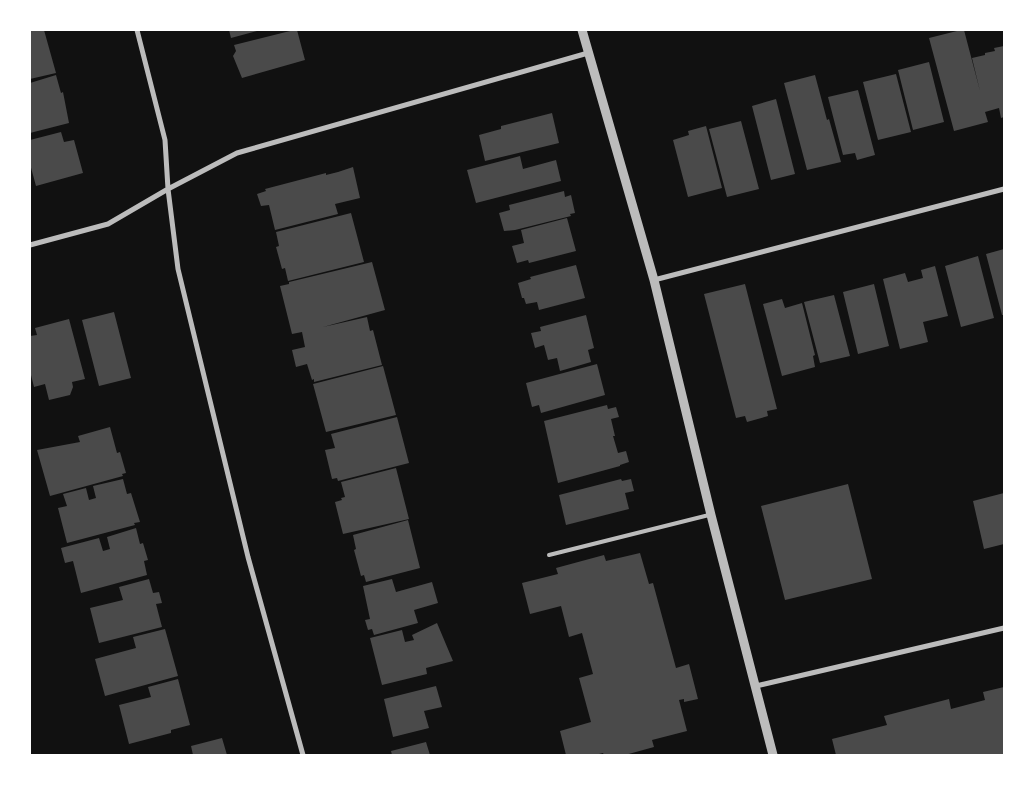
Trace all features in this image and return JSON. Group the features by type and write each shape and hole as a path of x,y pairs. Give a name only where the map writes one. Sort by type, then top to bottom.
{"street":[{"path":"137,30 165,140 168,189 180,278 248,557 303,755"},
{"path":"582,30 654,280 710,515 773,755"},
{"path":"30,245 108,224 168,189 237,153 588,53"},
{"path":"654,280 1004,188"},
{"path":"756,686 1004,628"}],"lane":[{"path":"549,555 710,515"}],"building":[{"path":"30,30 44,30 56,73 30,79"},
{"path":"229,30 257,30 257,31 231,38"},
{"path":"297,30 305,60 242,78 233,56 236,51 234,45"},
{"path":"964,30 980,91 972,58 985,55 985,53 995,51 994,48 1004,46 1004,117 1001,118 999,108 985,112 988,122 954,131 929,38"},
{"path":"929,62 944,122 913,130 898,70"},
{"path":"896,74 911,132 878,140 863,82"},
{"path":"56,75 61,93 63,92 69,123 30,133 30,83"},
{"path":"815,75 841,162 807,170 784,83"},
{"path":"858,90 875,155 857,160 855,153 843,155 828,97"},
{"path":"776,99 795,174 771,180 752,106"},
{"path":"552,113 559,143 485,161 479,135 501,129 501,126"},
{"path":"741,121 759,189 727,197 709,129"},
{"path":"706,126 722,188 688,197 673,140 689,135 688,131"},
{"path":"61,132 64,142 74,140 83,173 36,186 30,164 30,140"},
{"path":"520,156 523,169 556,160 561,181 476,203 467,170"},
{"path":"353,167 360,198 335,204 338,214 275,230 269,205 261,206 257,194 266,191 265,189"},
{"path":"564,191 565,197 571,195 575,213 570,214 571,216 504,231 499,213 510,210 509,205"},
{"path":"351,213 364,262 288,281 285,268 282,269 276,247 279,246 276,232"},
{"path":"567,218 576,251 529,263 528,260 517,263 512,246 524,243 521,230"},
{"path":"1004,249 1004,315 1002,315 986,254"},
{"path":"978,256 994,318 961,327 945,266"},
{"path":"372,262 385,310 323,327 367,317 370,331 373,330 382,365 314,382 307,364 296,367 292,350 305,347 302,332 292,334 280,286 289,284 289,282"},
{"path":"576,265 585,298 539,310 537,302 526,304 524,298 522,298 518,283 531,279 530,277"},
{"path":"935,266 948,316 923,322 928,342 900,349 883,279 905,273 908,282 923,278 921,270"},
{"path":"745,284 777,409 767,411 768,416 747,422 745,416 736,418 704,294"},
{"path":"874,284 889,346 858,354 843,292"},
{"path":"834,295 850,356 820,363 804,302"},
{"path":"782,299 785,308 802,303 815,355 813,356 815,367 782,376 763,304"},
{"path":"114,312 131,378 99,386 82,320"},
{"path":"586,315 594,348 588,350 591,362 560,371 557,358 548,360 544,345 535,348 531,333 541,331 540,327"},
{"path":"69,319 85,379 72,382 73,387 70,395 49,400 45,384 34,387 30,371 30,336 37,335 35,328"},
{"path":"597,364 605,395 541,413 539,405 532,407 526,383"},
{"path":"383,366 396,415 326,432 313,384"},
{"path":"607,405 608,409 616,407 619,417 611,419 615,436 613,436 618,453 626,451 629,462 558,483 544,421"},
{"path":"397,417 409,463 338,481 337,478 332,479 325,450 335,448 331,434"},
{"path":"110,427 117,453 120,452 126,473 122,474 123,476 50,496 37,450 80,442 78,436"},
{"path":"396,468 409,519 343,534 335,502 345,497 341,482"},
{"path":"123,479 127,494 131,493 140,522 134,523 135,525 67,543 58,508 67,506 63,494 86,488 89,500 96,498 93,486"},
{"path":"621,479 622,481 631,479 634,491 625,493 629,509 566,525 559,495"},
{"path":"848,484 872,579 785,600 761,506"},
{"path":"1004,493 1004,544 984,549 973,501"},
{"path":"408,520 420,568 366,582 364,575 361,576 354,550 356,549 353,535"},
{"path":"136,528 140,544 143,543 148,560 144,561 147,575 81,593 73,561 65,563 61,548 99,538 103,551 110,549 107,537"},
{"path":"640,553 649,584 653,583 676,668 689,664 698,699 684,702 684,699 679,700 687,731 652,740 654,747 625,755 604,755 603,753 595,755 566,755 560,731 591,722 579,678 593,674 582,633 569,637 561,606 530,614 522,583 558,574 556,568 604,555 606,561"},
{"path":"149,579 153,593 159,592 162,603 156,604 162,627 99,643 90,608 123,600 119,587"},
{"path":"392,579 396,592 432,582 438,603 414,610 418,623 374,635 372,629 368,630 365,620 370,619 363,586"},
{"path":"437,623 453,661 426,668 427,674 382,685 370,638 402,630 405,642 414,640 412,635"},
{"path":"165,629 178,676 105,696 95,659 136,648 133,637"},
{"path":"178,679 190,725 171,730 171,733 129,744 119,705 151,697 148,687"},
{"path":"436,686 442,707 424,711 429,728 393,737 384,699"},
{"path":"1004,687 1004,755 836,755 832,739 887,725 884,716 949,699 951,709 985,700 983,692"},
{"path":"222,738 227,755 193,755 191,746"},
{"path":"426,742 430,755 392,755 391,751"}]}
